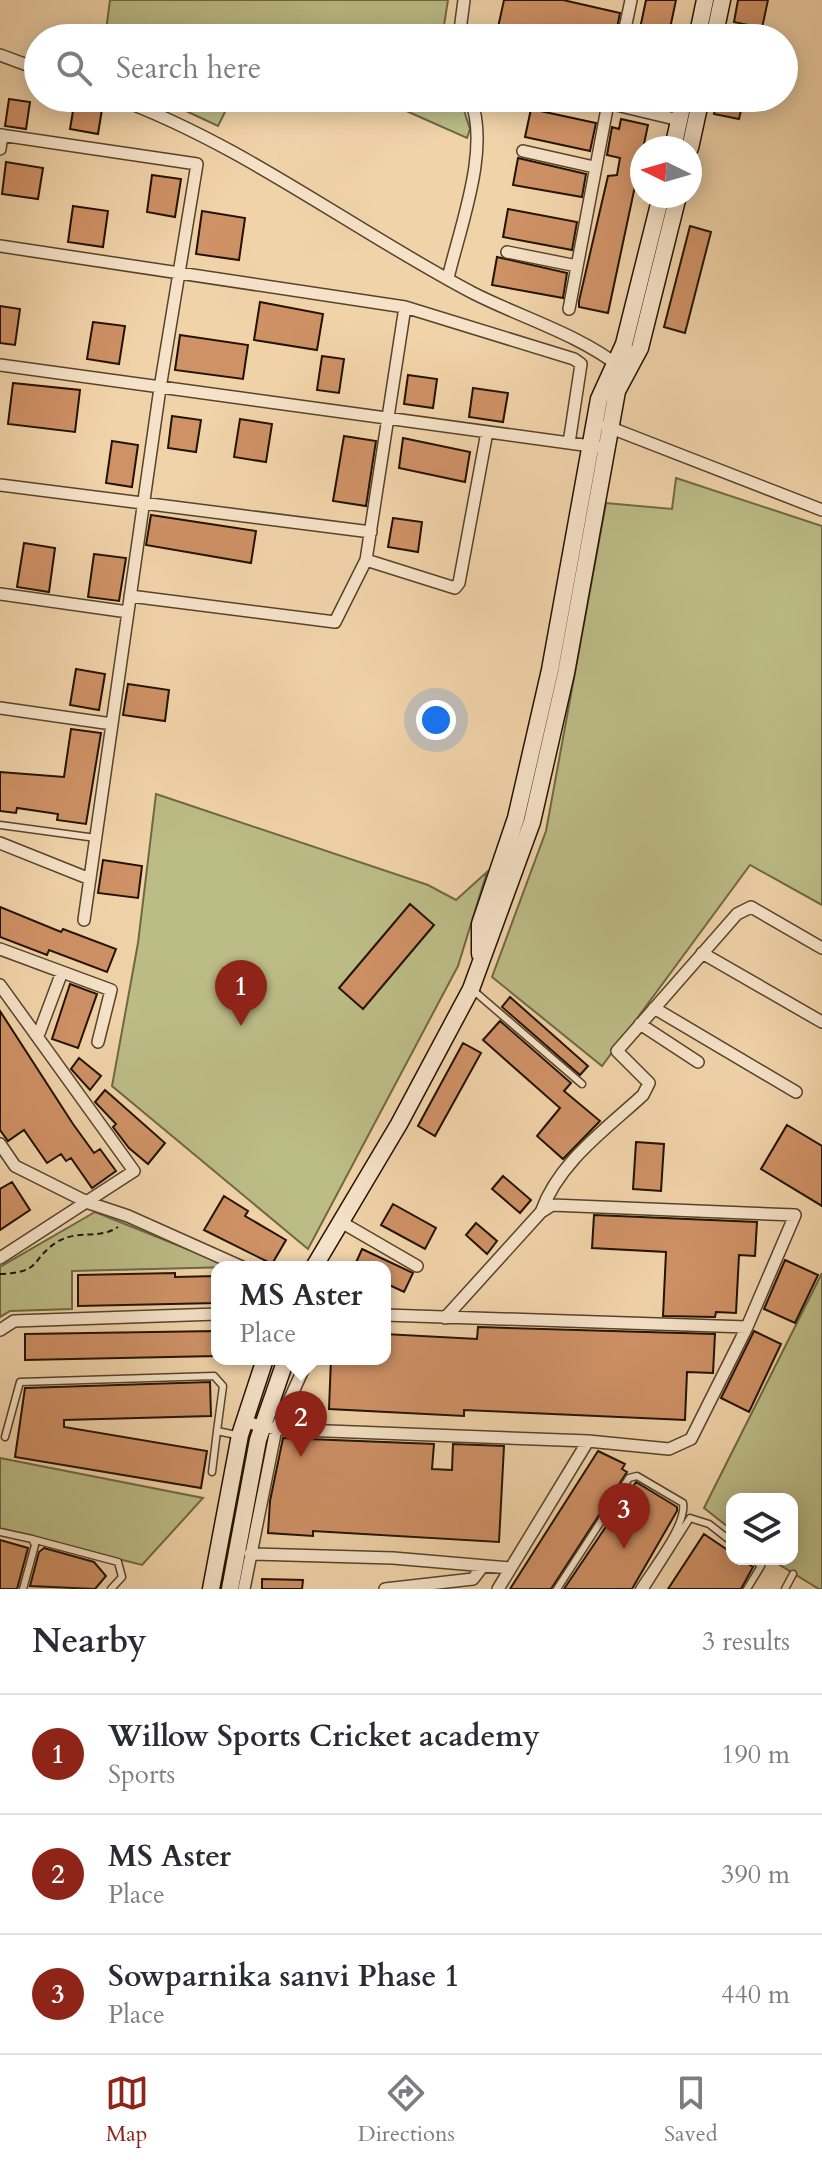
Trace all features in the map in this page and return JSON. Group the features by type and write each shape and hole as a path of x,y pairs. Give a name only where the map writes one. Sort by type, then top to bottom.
{"street":[{"path":"461,24 464,0"},
{"path":"626,24 631,0"},
{"path":"700,24 705,0"},
{"path":"717,24 722,0"},
{"path":"0,55 24,64"},
{"path":"154,112 281,179 448,278 621,368"},
{"path":"448,278 477,151 476,112"},
{"path":"569,309 606,112"},
{"path":"650,112 679,120"},
{"path":"676,136 681,112"},
{"path":"693,136 698,112"},
{"path":"0,149 1,135 197,164 160,388 84,920"},
{"path":"523,151 594,167"},
{"path":"318,1261 399,1124 471,989 532,822 566,673 603,425 617,391 624,344 658,208"},
{"path":"621,368 640,348 675,208"},
{"path":"0,246 405,307 581,364 569,443"},
{"path":"507,252 577,266"},
{"path":"130,596 335,622 366,560 405,307"},
{"path":"0,365 599,447"},
{"path":"603,425 822,510"},
{"path":"366,560 455,588 459,583 487,432"},
{"path":"0,485 371,532"},
{"path":"0,594 128,612"},
{"path":"0,708 112,724"},
{"path":"0,843 90,879"},
{"path":"445,1318 541,1212 549,1189 575,1157 643,1095 649,1083 617,1051 737,914 751,907 822,948"},
{"path":"0,949 111,990 98,1042"},
{"path":"702,953 822,1022"},
{"path":"38,1036 62,972"},
{"path":"0,985 134,1171 0,1258"},
{"path":"654,1008 796,1092"},
{"path":"640,1024 698,1062"},
{"path":"0,1144 15,1166 89,1203 128,1216 229,1261"},
{"path":"242,1428 588,1441 669,1449 691,1439 747,1327 795,1215 560,1205 541,1212"},
{"path":"341,1222 417,1266"},
{"path":"0,1330 14,1321 211,1314"},
{"path":"391,1315 747,1327"},
{"path":"211,1589 216,1547 242,1428 263,1365"},
{"path":"230,1589 234,1550 285,1365"},
{"path":"244,1589 269,1428 305,1365"},
{"path":"498,1589 588,1441"},
{"path":"250,1554 393,1558 510,1568"},
{"path":"385,1589 473,1579 483,1566"}],"lane":[{"path":"0,825 96,838"},
{"path":"471,989 582,1084"},
{"path":"5,1437 20,1382 214,1376 223,1386 212,1472"},
{"path":"217,1431 242,1428"},
{"path":"557,1589 629,1478 637,1476 683,1503 684,1509 681,1523 639,1589"},
{"path":"645,1589 690,1518 709,1524 726,1537"},
{"path":"0,1532 118,1562 122,1577 111,1589"},
{"path":"23,1589 35,1545 32,1539"},
{"path":"747,1589 760,1565"},
{"path":"785,1589 793,1574"}],"path":[{"path":"0,1274 22,1274 41,1261 57,1242 82,1232 102,1235 111,1232 128,1216"}],"green space":[{"path":"110,0 448,0 444,24 107,24"},
{"path":"188,112 225,112 218,126"},
{"path":"408,112 465,112 470,129 467,138"},
{"path":"676,478 822,526 822,905 750,865 602,1066 492,977 546,831 606,503 672,509"},
{"path":"156,794 428,885 456,900 487,872 458,966 308,1249 112,1086 138,943"},
{"path":"95,1212 217,1261 211,1261 211,1268 72,1271 72,1309 10,1311 0,1317 0,1267"},
{"path":"822,1273 822,1589 780,1565 798,1565 798,1493 726,1493 726,1525 704,1508"},
{"path":"0,1458 203,1498 142,1565 0,1529"}],"building":[{"path":"504,0 563,0 620,13 618,24 499,24"},
{"path":"646,0 676,0 671,24 641,24"},
{"path":"738,0 768,0 763,24 734,22"},
{"path":"9,99 24,101 24,112 29,112 26,129 5,126"},
{"path":"73,112 102,112 98,134 70,129"},
{"path":"530,112 545,112 596,123 590,151 525,137"},
{"path":"714,112 741,112 739,119"},
{"path":"621,119 648,125 646,136 630,136 630,208 608,313 579,307 579,301 608,176 617,175 620,158 607,155 612,127 619,129"},
{"path":"518,158 586,174 582,197 513,185"},
{"path":"6,162 43,168 38,199 2,194"},
{"path":"152,175 181,179 175,217 147,212"},
{"path":"73,206 108,211 103,247 68,242"},
{"path":"508,209 577,222 572,250 503,237"},
{"path":"202,211 245,218 239,260 196,254"},
{"path":"690,226 711,232 685,333 664,327"},
{"path":"497,257 567,273 563,298 492,285"},
{"path":"260,302 323,314 317,350 254,340"},
{"path":"0,306 20,309 15,345 0,343"},
{"path":"93,322 125,326 119,364 87,359"},
{"path":"180,335 248,345 243,379 175,370"},
{"path":"322,356 344,359 339,393 317,390"},
{"path":"408,375 437,379 433,408 404,404"},
{"path":"13,383 80,390 75,432 8,424"},
{"path":"473,388 508,393 503,422 469,417"},
{"path":"172,416 201,420 196,452 168,448"},
{"path":"240,419 272,424 266,462 234,457"},
{"path":"344,436 376,441 366,506 333,501"},
{"path":"403,438 470,452 465,482 399,468"},
{"path":"112,441 138,445 132,487 106,483"},
{"path":"151,515 256,531 251,563 146,545"},
{"path":"393,518 422,522 418,552 388,547"},
{"path":"24,543 55,548 49,592 17,587"},
{"path":"94,554 126,558 119,601 88,597"},
{"path":"76,669 105,674 99,710 70,705"},
{"path":"128,684 169,690 165,721 123,715"},
{"path":"71,729 101,733 86,824 57,820 58,814 17,808 16,813 0,811 0,772 64,777"},
{"path":"103,860 142,866 138,898 98,893"},
{"path":"410,904 434,925 363,1009 339,988"},
{"path":"0,907 61,932 63,929 116,949 107,972 49,950 47,955 0,937"},
{"path":"70,984 97,994 78,1048 52,1039"},
{"path":"510,997 588,1066 580,1075 502,1007"},
{"path":"0,1011 94,1153 100,1149 116,1171 92,1188 71,1158 66,1161 61,1154 47,1163 24,1130 8,1141 0,1130"},
{"path":"500,1021 571,1083 564,1091 600,1121 563,1159 537,1136 560,1108 483,1040"},
{"path":"463,1043 481,1053 435,1136 418,1126"},
{"path":"79,1058 101,1076 90,1090 71,1069"},
{"path":"105,1090 165,1143 148,1164 129,1148 113,1127 116,1124 95,1102"},
{"path":"787,1125 822,1146 822,1206 761,1169"},
{"path":"636,1142 664,1144 661,1191 633,1189"},
{"path":"503,1176 531,1200 520,1213 492,1189"},
{"path":"12,1182 30,1210 0,1230 0,1189"},
{"path":"224,1196 248,1211 245,1216 286,1240 274,1261 266,1261 204,1230"},
{"path":"393,1204 436,1228 425,1249 381,1225"},
{"path":"594,1215 757,1222 755,1256 739,1255 736,1313 716,1312 715,1317 663,1316 666,1252 592,1248"},
{"path":"476,1223 497,1241 487,1254 466,1235"},
{"path":"362,1249 388,1261 357,1261"},
{"path":"785,1260 818,1275 795,1323 764,1309"},
{"path":"391,1263 413,1273 404,1292 391,1286"},
{"path":"175,1273 175,1277 211,1276 211,1303 78,1306 78,1275"},
{"path":"478,1327 715,1334 713,1373 687,1372 685,1420 464,1410 464,1416 329,1409 331,1365 391,1365 391,1334 477,1339"},
{"path":"211,1331 211,1356 25,1360 25,1334"},
{"path":"754,1331 781,1344 749,1412 721,1398"},
{"path":"210,1382 211,1416 64,1420 64,1427 207,1451 201,1488 15,1457 25,1388"},
{"path":"283,1438 434,1444 432,1469 452,1470 453,1444 504,1446 499,1542 313,1531 313,1536 268,1533 270,1501"},
{"path":"598,1451 625,1464 622,1469 627,1472 551,1589 510,1589"},
{"path":"636,1482 677,1507 677,1511 632,1589 564,1589"},
{"path":"704,1534 726,1549 726,1565 753,1567 741,1589 668,1589"},
{"path":"0,1540 28,1548 17,1589 0,1589"},
{"path":"44,1548 94,1562 106,1576 95,1589 30,1586 39,1552"},
{"path":"262,1579 303,1580 302,1589 262,1589"}],"place":[{"name":"Willow Sports Cricket academy","path":"241,1026"},
{"name":"MS Aster","path":"301,1457"},
{"name":"Sowparnika sanvi Phase 1","path":"624,1549"}]}
